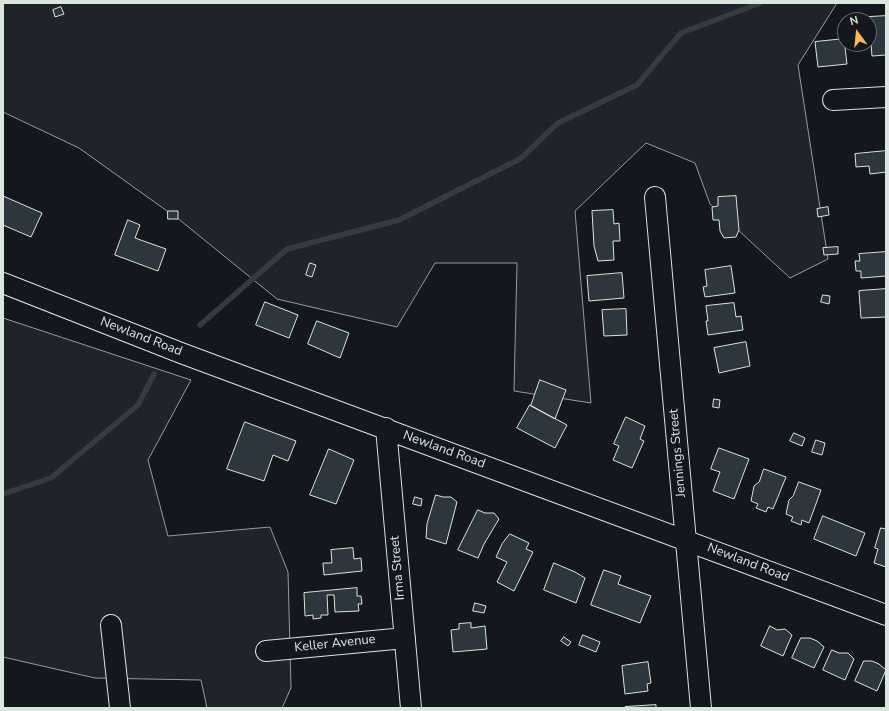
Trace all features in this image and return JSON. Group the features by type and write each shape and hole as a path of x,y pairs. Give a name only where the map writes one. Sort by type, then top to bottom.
{"street":[{"path":"833,100 886,97"},
{"name":"Jennings Street","path":"655,197 700,708"},
{"name":"Newland Road","path":"3,283 181,353 886,615"},
{"name":"Irma Street","path":"386,428 411,708"},
{"path":"111,625 120,708"},
{"name":"Keller Avenue","path":"266,651 405,638"}],"shaded area":[{"path":"3,3 837,3 798,65 828,259 790,278 710,204 695,163 646,143 575,211 591,403 514,391 517,263 435,263 397,327 277,299 181,221 79,148 3,112"},
{"path":"3,318 191,380 148,460 168,536 270,527 288,572 291,688 282,708 207,708 201,680 95,678 3,657"}],"building":[{"path":"61,7 64,14 55,17 53,10"},
{"path":"886,16 886,55 872,56 872,52 877,52 877,17"},
{"path":"837,40 837,52 846,52 847,64 818,67 815,42"},
{"path":"886,151 886,172 870,174 869,166 856,167 855,154"},
{"path":"3,196 42,213 31,237 3,225"},
{"path":"736,196 739,230 736,237 724,238 720,231 719,220 713,220 712,207 718,206 718,197"},
{"path":"828,207 829,215 818,217 817,209"},
{"path":"613,210 614,224 619,223 620,241 613,241 614,260 598,261 594,246 592,211"},
{"path":"168,211 178,211 178,219 168,219"},
{"path":"128,220 140,225 135,238 166,249 158,271 115,255"},
{"path":"838,247 838,254 824,255 823,248"},
{"path":"886,252 886,276 861,278 861,271 856,271 855,261 860,261 859,254"},
{"path":"310,263 316,265 312,277 306,275"},
{"path":"731,266 735,293 705,297 703,287 707,286 705,270"},
{"path":"622,273 624,298 589,301 587,276"},
{"path":"886,289 886,317 861,318 859,291"},
{"path":"823,295 830,296 829,304 821,302"},
{"path":"265,302 298,315 289,338 256,325"},
{"path":"734,303 736,317 741,316 743,330 708,335 706,306"},
{"path":"626,309 627,335 604,336 602,310"},
{"path":"317,321 349,333 340,358 308,344"},
{"path":"746,342 750,366 719,373 714,348"},
{"path":"540,380 566,390 555,419 531,406"},
{"path":"714,399 720,400 719,408 713,407"},
{"path":"530,405 567,425 555,448 517,428"},
{"path":"626,417 645,426 640,439 644,441 632,468 613,460 619,446 614,444"},
{"path":"245,422 296,441 288,461 273,455 264,481 227,469"},
{"path":"794,433 805,438 802,446 790,441"},
{"path":"816,440 825,443 822,455 812,452"},
{"path":"719,448 749,459 734,499 713,491 720,472 711,469"},
{"path":"329,449 354,460 336,504 310,495"},
{"path":"764,469 786,477 773,509 768,507 766,512 756,508 758,504 751,501 754,486 759,482"},
{"path":"799,482 821,490 809,523 802,520 801,525 791,521 793,517 786,514 789,500 793,496"},
{"path":"436,495 451,497 457,502 446,544 426,538 427,524"},
{"path":"415,497 422,499 421,506 413,504"},
{"path":"478,510 485,513 494,513 499,519 484,544 478,558 458,550"},
{"path":"823,516 865,533 856,556 814,539"},
{"path":"881,528 886,529 886,567 874,563 878,549 875,548"},
{"path":"510,534 529,543 526,549 533,552 514,591 497,582 507,562 496,557 502,544"},
{"path":"353,548 354,559 361,558 362,571 324,575 323,563 332,563 331,550"},
{"path":"554,563 585,578 576,603 544,590"},
{"path":"604,570 621,576 618,584 651,596 640,623 591,605"},
{"path":"357,588 357,596 361,596 362,604 358,604 359,611 335,612 334,595 327,595 328,615 321,615 321,618 313,619 313,615 305,616 304,593"},
{"path":"475,603 486,606 484,613 473,611"},
{"path":"471,623 471,628 485,626 487,649 453,652 451,630 459,629 459,624"},
{"path":"770,626 777,630 785,629 792,635 783,656 761,646"},
{"path":"583,635 600,642 596,652 579,645"},
{"path":"564,637 571,642 568,646 561,641"},
{"path":"801,638 810,638 817,641 824,647 814,668 792,658"},
{"path":"832,650 839,653 848,653 854,659 845,680 823,670"},
{"path":"864,661 872,661 879,664 886,670 877,691 855,681"},
{"path":"648,662 651,683 647,684 648,691 625,694 622,666"},
{"path":"656,705 656,708 625,708 625,707"}],"waterway":[{"path":"200,325 287,249 399,220 520,159 558,123 637,85 681,33 760,3"},
{"path":"3,494 51,478 138,405 154,374"}]}
